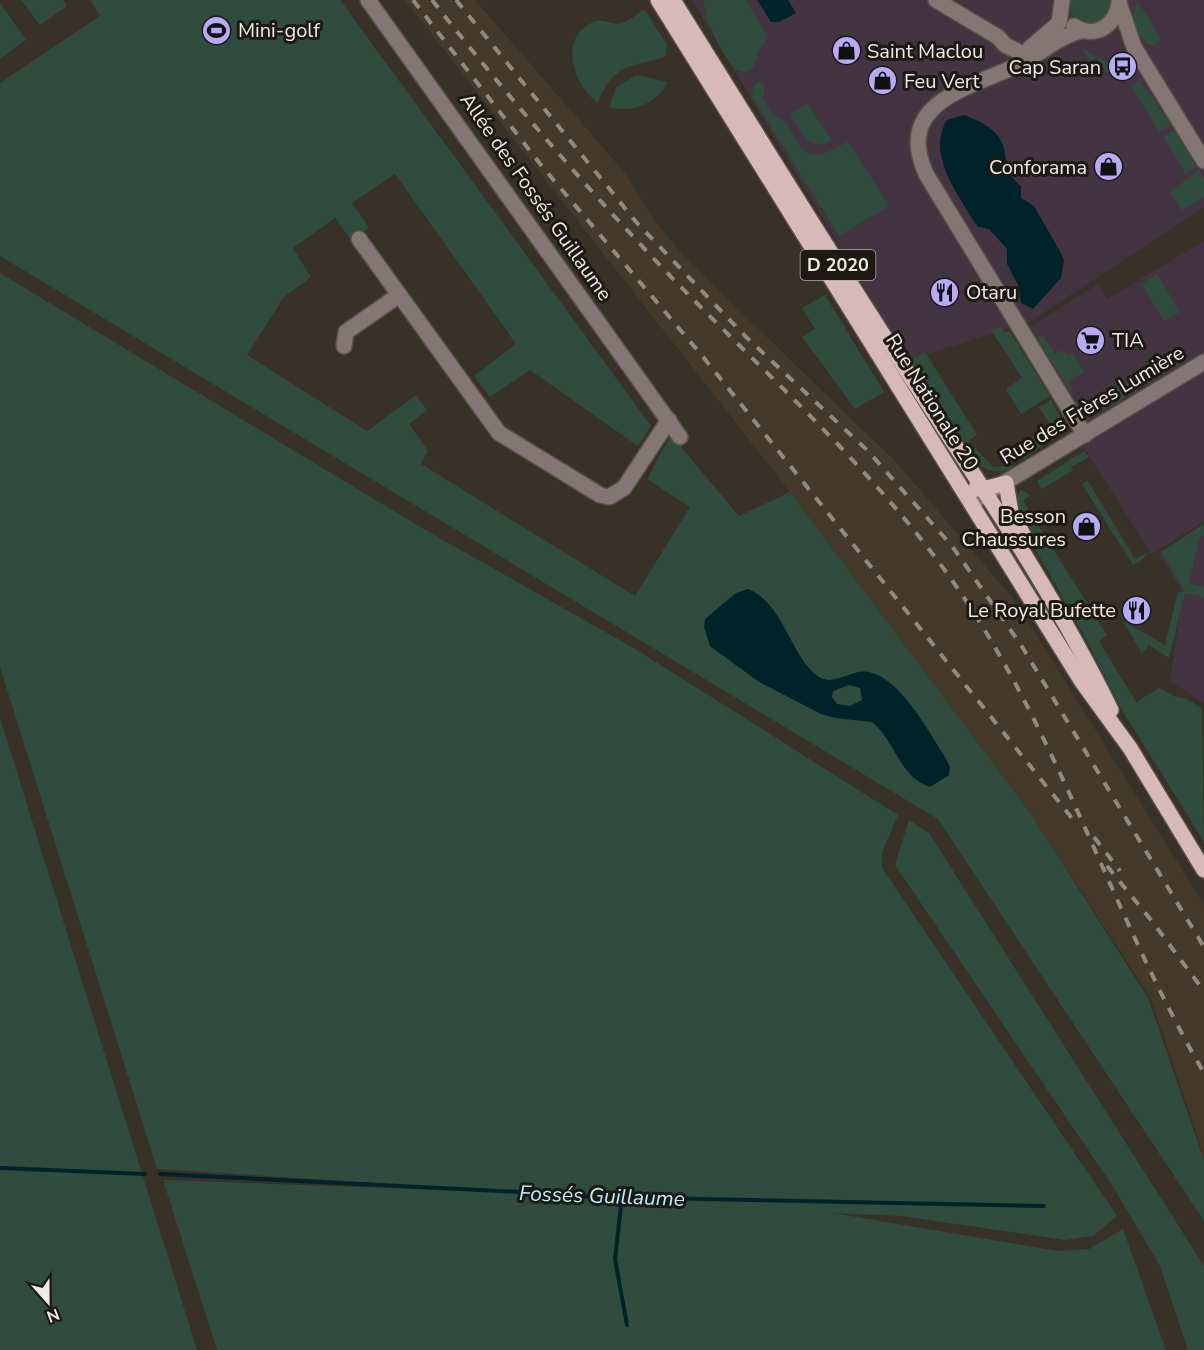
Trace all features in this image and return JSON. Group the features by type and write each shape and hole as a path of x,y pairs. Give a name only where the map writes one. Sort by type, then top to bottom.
{"main road":[{"name":"Rue Nationale 20","path":"658,0 1082,682 1130,748"},
{"name":"Rue Nationale 20","path":"673,0 829,252 985,492 1090,668 1130,748"},
{"name":"D 2020","path":"849,309 869,330 971,488 985,492"},
{"name":"Rue Nationale 20","path":"1006,483 1011,512 1081,636 1090,668"},
{"name":"D 2020","path":"1130,748 1204,870"}],"street":[{"name":"Allée des Fossés Guillaume","path":"368,0 680,437"},
{"path":"936,0 998,37 1025,44 1050,33"},
{"path":"1026,56 1059,23 1063,1"},
{"path":"1063,1 1067,19 1086,31 1123,36 1134,47 1204,161"},
{"path":"1085,435 919,158 916,136 919,126 932,108 1026,56 1086,31 1100,30 1114,20 1121,1"},
{"path":"1121,1 1134,47"},
{"path":"998,37 1005,45 1026,56"},
{"path":"359,239 499,433 600,495 609,497 624,488 669,420"},
{"path":"344,346 346,332 399,295"},
{"name":"Rue des Frères Lumière","path":"971,503 985,492 1006,483 1204,362"}],"shaded area":[{"path":"405,0 475,0 625,173 653,218 683,256 896,462 1016,602 1204,905 1204,1155 1151,999 1031,814 790,492"},
{"path":"692,0 1204,0 1204,207 1031,321 908,360"},
{"path":"1204,241 1204,521 1152,554 1073,431 1087,422 1030,327 1097,285 1108,299"},
{"path":"1204,526 1204,703 1170,681 1183,592 1159,555"}],"green space":[{"path":"21,0 63,0 67,6 40,25"},
{"path":"90,0 340,0 651,426 638,446 530,370 490,397 474,376 516,344 395,174 352,203 369,228 351,240 335,218 293,248 311,277 284,297 247,355 367,431 416,395 427,410 409,424 428,451 421,464 635,596 690,507 647,479 671,435 739,516 790,492 1031,814 1148,998 1204,1160 1204,1221 938,819 0,256 0,83 100,16"},
{"path":"704,0 746,0 768,37 759,50 753,68 747,72 737,70 732,66 721,48 706,15"},
{"path":"1070,0 1113,0 1105,21 1087,25 1072,15"},
{"path":"1138,2 1161,38 1155,45 1147,44 1135,24 1134,13"},
{"path":"0,3 26,40 0,59"},
{"path":"642,10 646,11 667,45 666,55 622,70 609,81 598,103 589,95 577,74 572,51 575,40 591,23 603,21 617,24 632,18"},
{"path":"1082,48 1128,73 1119,77 1114,70 1106,73 1097,57 1090,61"},
{"path":"637,75 668,82 657,96 643,105 627,109 609,107 616,87"},
{"path":"1140,81 1171,125 1159,132 1131,86"},
{"path":"759,82 765,85 763,98 773,115 783,121 807,153 816,155 848,141 889,206 839,236 752,96 754,85"},
{"path":"807,104 832,140 821,145 806,140 790,114"},
{"path":"1174,130 1196,167 1185,173 1163,137"},
{"path":"1199,170 1204,179 1204,197 1182,211 1170,192"},
{"path":"0,273 422,528 637,650 898,815 882,852 882,868 1117,1216 1093,1236 1065,1240 901,1216 833,1213 1058,1251 1089,1249 1123,1229 1166,1350 217,1350 163,1180 550,1194 157,1169 0,667"},
{"path":"1157,274 1180,312 1164,321 1142,284"},
{"path":"825,295 884,392 855,409 802,337 815,329 802,308"},
{"path":"1000,327 1004,332 1010,332 1050,396 1021,414 1006,389 1022,378 991,330"},
{"path":"1043,336 1055,354 1061,350 1069,356 1073,354 1084,372 1068,381 1072,389 1070,391 1037,338"},
{"path":"1182,347 1188,358 1106,409 1085,408 1077,402 1085,396 1090,404"},
{"path":"925,352 977,435 968,441 993,467 1013,466 1015,468 1006,471 988,470 980,465 963,446 909,361"},
{"path":"1051,400 1060,418 1057,435 1024,459 1021,455 1030,449 1025,443 1051,426 1039,407"},
{"path":"1084,451 1089,457 1071,467 1073,470 1042,489 1037,481"},
{"path":"1088,481 1135,559 1147,553 1142,560 1133,565 1082,484"},
{"path":"1020,490 1031,495 1023,501 1107,635 1099,641 1136,702 1159,688 1179,698 1186,698 1202,709 1204,842 1122,710 1085,637 1020,522 1016,500"},
{"path":"1204,524 1204,535 1199,538 1189,583 1204,587 1204,597 1185,593 1169,658 1149,645 1142,654 1123,621 1165,645 1178,592 1185,592 1161,552"},
{"path":"0,718 197,1350 0,1350"},
{"path":"909,820 929,833 1204,1266 1204,1350 1188,1350 1160,1266 1112,1185 895,865"}],"water":[{"path":"757,0 788,0 796,13 779,22 771,22"},
{"path":"964,115 995,132 1001,141 1012,177 1021,186 1021,198 1034,206 1064,261 1061,278 1033,309 1021,303 1018,285 1007,264 1007,249 989,229 979,227 975,223 953,187 942,160 941,133 947,120"},
{"path":"748,589 770,605 799,654 822,679 829,680 869,672 881,676 892,684 913,707 931,734 950,767 949,775 930,787 920,782 904,767 886,738 872,722 821,714 759,682 710,646 704,627 705,619 736,593","holes":["849,685 860,688 862,700 850,706 837,704 832,697 833,691"]}],"waterway":[{"name":"Fossés Guillaume","path":"0,1168 145,1174"},
{"name":"Fossés Guillaume","path":"160,1174 521,1192 554,1196 1044,1206"},
{"path":"622,1197 615,1259 627,1325"}],"railway":[{"path":"413,0 541,165 704,358 1075,822"},
{"path":"432,0 582,180 678,284 843,450 906,520 935,557 976,617 1013,679 1046,744 1137,943 1204,1073"},
{"path":"456,0 637,223 746,337 867,450 952,546 1021,645 1204,947"},
{"path":"1094,837 1120,871"},
{"path":"1107,866 1204,991"}],"place":[{"name":"Mini-golf","path":"217,30"},
{"name":"Saint Maclou","path":"846,51"},
{"name":"Cap Saran","path":"1122,67"},
{"name":"Feu Vert","path":"883,81"},
{"name":"Conforama","path":"1108,167"},
{"name":"Otaru","path":"945,292"},
{"name":"TIA","path":"1091,340"},
{"name":"Besson Chaussures","path":"1087,527"},
{"name":"Le Royal Bufette","path":"1137,610"}]}
